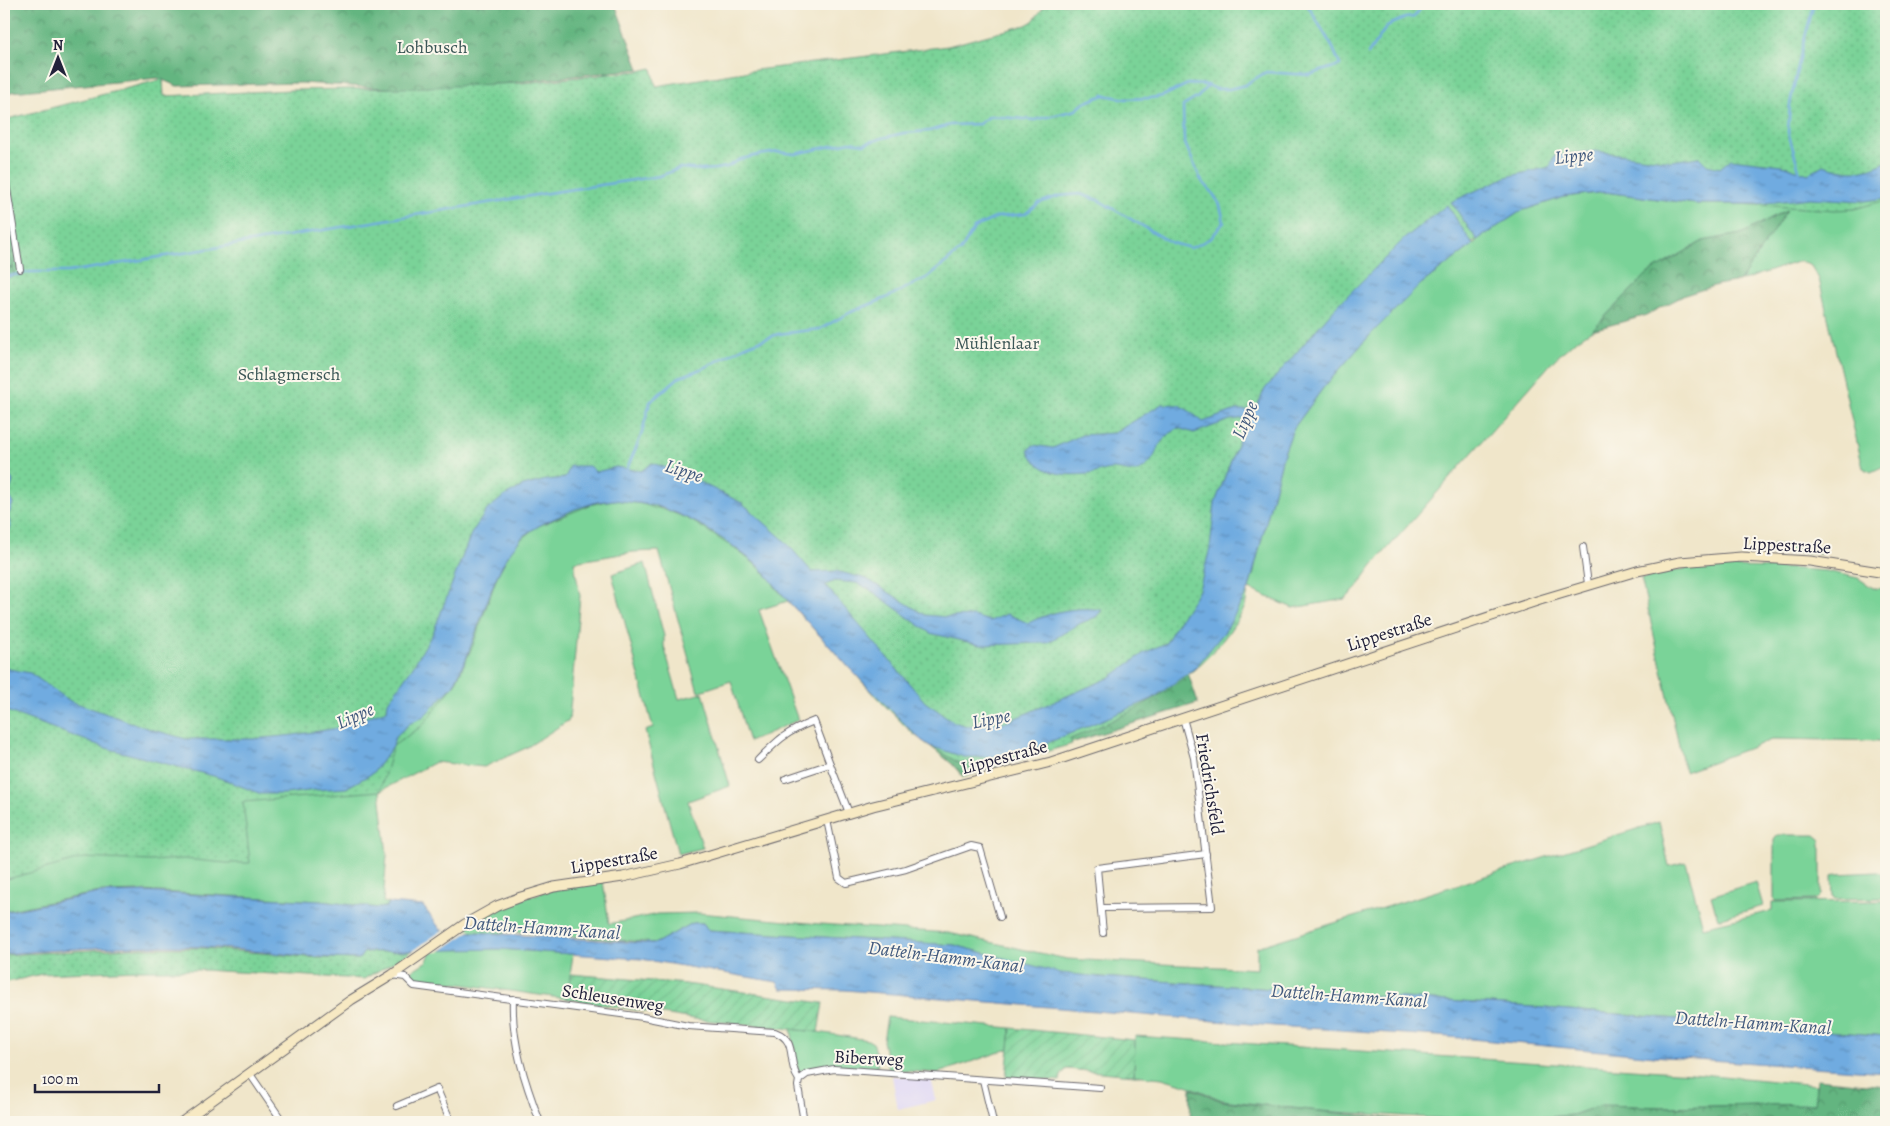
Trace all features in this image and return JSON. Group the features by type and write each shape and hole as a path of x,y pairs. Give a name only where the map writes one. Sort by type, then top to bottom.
{"main road":[{"name":"Lippestraße","path":"182,1122 351,1000 392,975 465,924 497,906 545,890 623,877 680,864 849,813 1051,762 1588,584 1636,571 1680,562 1741,557 1810,561 1886,573"}],"street":[{"path":"4,172 20,268"},
{"path":"1583,547 1588,584"},
{"name":"Friedrichsfeld","path":"1100,908 1212,907 1194,758 1183,718"},
{"path":"758,760 781,736 814,721 849,813"},
{"path":"785,779 830,764"},
{"path":"826,820 839,878 846,883 906,869 970,846 980,848 1000,917"},
{"name":"Friedrichsfeld","path":"1103,933 1097,868 1206,854"},
{"name":"Schleusenweg","path":"392,975 405,977 414,986 643,1017 688,1026 775,1032 785,1036 789,1041 795,1074 799,1080"},
{"path":"513,999 513,1022 521,1066 528,1093 540,1122"},
{"name":"Biberweg","path":"799,1080 807,1074 834,1069 1100,1088"},
{"path":"250,1074 283,1122"},
{"path":"799,1080 798,1086 804,1122"},
{"path":"983,1080 993,1122"},
{"path":"396,1106 437,1089 451,1122"}],"shaded area":[{"path":"892,1076 931,1078 936,1100 898,1109"}],"green space":[{"name":"Lohbusch","path":"4,4 615,4 639,69 434,91 301,83 177,86 158,78 11,92 4,97"},
{"path":"1046,4 1886,4 1886,200 1854,209 1835,210 1724,203 1608,191 1576,193 1530,204 1488,229 1460,254 1441,264 1340,359 1282,442 1246,604 1229,632 1196,668 1177,683 1137,708 1070,739 1072,744 1004,764 972,768 972,761 961,764 928,745 912,733 775,587 771,579 738,551 677,511 661,507 654,508 638,502 618,499 600,501 536,527 512,549 498,574 473,645 455,684 422,726 393,746 380,791 243,802 250,863 184,859 150,861 84,858 4,880 4,278 15,276 4,211 4,120 163,79 164,96 522,83 652,68 656,86 756,70 948,46 1026,25 1033,21"},
{"path":"1605,192 1696,204 1758,204 1886,198 1886,465 1871,472 1863,468 1819,279 1811,266 1800,261 1740,281 1786,210 1741,234 1703,241 1647,274 1592,330 1575,341 1555,359 1373,565 1355,590 1345,599 1293,608 1249,589 1283,456 1293,429 1323,388 1371,334 1421,284 1477,240 1521,211 1564,197"},
{"path":"1787,210 1740,281 1717,285 1685,295 1644,316 1592,330 1647,274 1703,241 1741,234"},
{"path":"10,250 13,267 4,269 4,251"},
{"path":"13,267 17,284 4,287 4,269"},
{"path":"614,500 648,505 694,522 723,539 758,566 772,581 788,601 759,610 798,720 749,742 731,681 698,692 659,551 633,552 574,562 580,596 569,720 526,748 484,767 435,762 380,791 387,855 383,902 389,903 386,907 378,908 320,901 142,891 100,892 4,911 4,710 495,580 520,539 534,528 567,512 591,504"},
{"path":"1772,544 1821,549 1821,554 1771,550"},
{"path":"645,563 664,636 664,646 679,699 703,693 730,786 688,801 703,848 678,854 645,731 653,728 612,574"},
{"path":"1727,567 1827,571 1858,578 1873,588 1886,589 1886,741 1774,739 1685,772 1641,578 1688,568"},
{"path":"1188,673 1198,703 963,777 952,764 930,746"},
{"path":"1659,822 1669,866 1686,862 1703,927 1772,911 1772,902 1886,901 1886,1036 1532,1007 1061,974 954,945 708,930 703,923 693,923 656,943 508,931 500,933 459,931 515,901 560,887 603,881 609,924 658,914 699,913 949,933 1067,959 1257,969 1257,947"},
{"path":"1777,835 1815,835 1821,840 1821,895 1816,900 1775,901 1774,839"},
{"path":"1878,872 1883,877 1884,898 1835,899 1833,897 1832,876 1836,874"},
{"path":"1756,882 1763,906 1718,919 1711,896"},
{"path":"130,948 201,948 319,958 359,959 364,952 413,951 364,979 201,970 138,970 42,974 4,983 4,955"},
{"path":"445,949 499,949 573,954 567,999 411,977 408,973 427,961 431,951"},
{"path":"571,974 686,984 823,1003 818,1032 694,1019 567,999"},
{"path":"887,1017 1011,1028 1009,1049 938,1073 889,1070 883,1041"},
{"path":"1011,1028 1135,1040 1134,1075 1066,1069 1060,1081 1006,1077"},
{"path":"791,1029 868,1040 874,1045 878,1062 877,1069 834,1066 798,1071"},
{"path":"1135,1036 1691,1073 1816,1085 1815,1104 1663,1107 1602,1105 1573,1115 1485,1121 1319,1111 1222,1100 1189,1086 1162,1078 1134,1075"},
{"path":"1817,1079 1886,1086 1886,1122 1486,1122 1573,1115 1601,1105 1663,1107 1814,1104"},
{"path":"1191,1088 1222,1101 1426,1122 1190,1122"}],"water":[{"name":"Lippe","path":"1595,151 1671,161 1699,157 1707,165 1720,168 1731,159 1782,165 1808,174 1823,165 1841,170 1855,171 1869,169 1886,162 1886,198 1865,201 1810,198 1758,204 1696,204 1605,192 1564,197 1521,211 1477,240 1451,202 1506,177 1550,167 1554,156"},
{"path":"1447,205 1473,245 1421,284 1371,334 1323,388 1293,429 1283,456 1249,589 1226,630 1195,668 1152,699 1038,747 999,757 964,757 930,746 921,740 853,672 788,601 760,567 729,543 699,524 676,513 657,506 614,500 597,502 575,509 542,524 524,535 507,556 495,580 466,659 453,686 424,716 409,724 395,737 393,746 373,773 346,788 286,794 261,794 217,777 106,748 4,710 4,668 30,673 70,701 150,729 186,739 253,739 294,735 338,728 387,710 388,702 412,668 433,633 471,534 487,510 503,497 523,486 546,480 565,478 570,466 589,466 596,472 616,467 641,471 652,463 679,472 742,503 784,540 812,572 836,571 867,579 925,615 947,617 973,616 990,621 1007,614 1028,623 1045,616 1073,609 1102,610 1096,617 1081,623 1047,643 980,645 930,633 869,589 856,583 835,581 825,585 925,702 954,722 967,726 977,727 992,722 1004,723 1109,678 1144,653 1166,643 1199,590 1210,548 1215,503 1247,418 1230,420 1194,433 1178,428 1165,438 1153,459 1144,468 1132,472 1110,469 1079,475 1061,474 1046,469 1033,459 1028,451 1033,445 1053,448 1082,435 1114,433 1162,404 1179,405 1203,422 1236,410 1255,410 1265,389 1334,309 1405,238"},
{"path":"4,467 13,481 9,494 13,504 8,516 11,527 4,540"},
{"name":"Datteln-Hamm-Kanal","path":"142,892 320,901 378,908 386,907 389,903 423,906 441,930 642,943 656,943 693,923 703,923 708,930 954,945 1061,973 1101,977 1532,1007 1886,1036 1886,1072 1666,1057 1438,1036 1274,1026 845,990 781,989 777,982 641,959 499,949 364,952 359,959 178,946 54,950 4,954 4,912 99,893"}],"pier":[{"path":"446,928 473,929 439,952 409,953"}],"waterway":[{"path":"4,277 31,272 68,272 660,176 680,168 715,169 727,167 741,159 759,155 778,152 795,154 850,142 864,144 904,133 929,131 950,125 979,124 990,116 1035,120 1076,110 1084,103 1104,95 1126,99 1151,98 1163,96 1188,84 1208,85 1216,89 1229,89 1245,85 1266,72 1309,75 1340,65 1333,48 1307,4"},
{"path":"1368,54 1387,26 1405,18 1414,17 1424,4"},
{"path":"1800,173 1788,132 1790,104 1814,4"},
{"path":"626,471 641,436 650,402 678,378 706,367 744,347 778,334 820,329 851,312 886,298 928,277 961,250 974,228 997,217 1025,214 1039,203 1059,196 1080,194 1098,200 1172,243 1191,248 1211,238 1224,222 1220,205 1201,180 1184,141 1183,106 1198,97 1208,85"}],"park label":[{"name":"Mühlenlaar","path":"997,343"},
{"name":"Schlagmersch","path":"289,374"}]}
